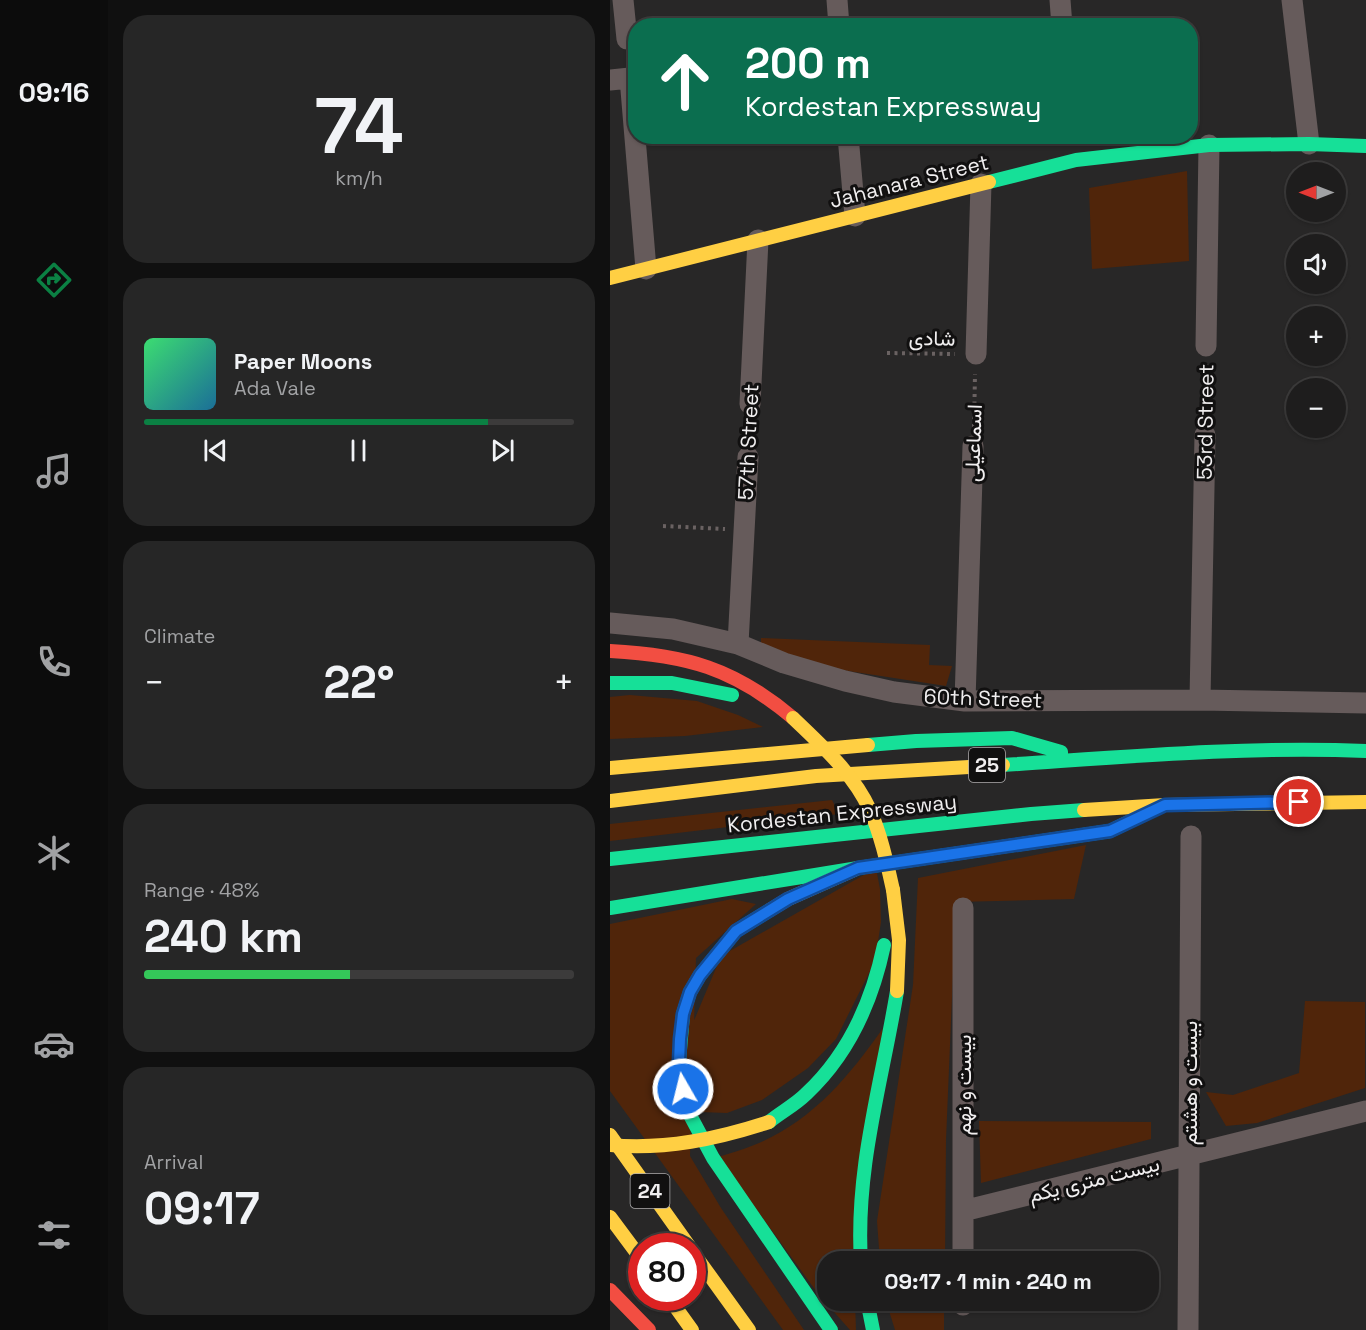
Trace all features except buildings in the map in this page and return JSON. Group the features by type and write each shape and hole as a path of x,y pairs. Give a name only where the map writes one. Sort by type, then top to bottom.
{"main road":[{"name":"Jahanara Street","path":"610,278 1076,160 1209,145 1366,146"},
{"path":"610,651 654,653 706,665 747,683 772,698 846,772 864,798 882,841 893,890 900,944 898,988 866,1159 860,1217 860,1251"},
{"path":"610,683 658,681 691,684 743,698 793,718"},
{"path":"612,767 916,741 1012,738 1086,759"},
{"name":"Kordestan Expressway","path":"610,801 816,776 1243,750 1366,751"},
{"path":"1343,801 1366,811"},
{"name":"Kordestan Expressway","path":"610,859 1031,814 1165,805 1366,802"},
{"path":"610,908 1110,831 1165,805"},
{"path":"831,1330 713,1158 691,1117 679,1062 680,1039 683,1014 690,992 700,975 736,931 788,899 858,868"},
{"path":"610,1145 661,1146 728,1136 769,1122 806,1094 836,1062 857,1028 871,999 879,972 893,890"},
{"name":"24","path":"610,1135 681,1233"},
{"name":"24","path":"610,1216 628,1241"},
{"path":"706,1270 749,1330"},
{"path":"610,1290 649,1330"},
{"path":"678,1311 692,1330"},
{"path":"869,1311 873,1330"}],"street":[{"path":"623,0 627,39"},
{"path":"837,0 839,18"},
{"path":"1060,0 1061,18"},
{"path":"1292,0 1309,144"},
{"path":"620,79 628,137"},
{"path":"629,144 646,269"},
{"path":"849,144 855,216"},
{"name":"53rd Street","path":"1206,346 1209,145"},
{"path":"976,354 981,184"},
{"name":"57th Street","path":"750,404 758,240"},
{"name":"53rd Street","path":"1200,700 1205,435"},
{"name":"اسماعیلی","path":"965,701 973,446"},
{"name":"57th Street","path":"738,644 748,457"},
{"name":"60th Street","path":"610,623 673,629 738,644 784,663 845,681 894,692 965,701 1200,700 1366,703"},
{"name":"بیست و هشتم","path":"1188,1330 1191,836"},
{"name":"بیست و نهم","path":"963,908 963,1251"},
{"name":"بیست متری یکم","path":"963,1211 1366,1111"}],"path":[{"name":"53rd Street","path":"1205,435 1206,346"},
{"name":"شادی","path":"887,353 976,354"},
{"name":"اسماعیلی","path":"973,446 976,354"},
{"name":"57th Street","path":"748,457 750,404"},
{"path":"662,526 744,530"}],"shaded area":[{"path":"1187,171 1189,261 1092,269 1089,188"},
{"path":"761,638 930,645 929,665 952,666 946,686 842,670 761,647"},
{"path":"630,695 697,701 738,715 763,727 685,736 610,739 610,697"},
{"path":"832,800 839,814 610,841 610,824"},
{"path":"1086,845 1074,899 956,902 946,1140 945,1251 879,1251 877,1221 913,985 918,878"},
{"path":"876,868 880,889 881,922 875,961 836,1039 808,1068 762,1100 727,1113 700,1112 690,1070 693,1023 721,956"},
{"path":"732,899 756,904 696,958 690,1156 721,1208 804,1330 783,1330 610,1091 610,924"},
{"path":"1305,1001 1365,1002 1365,1088 1257,1123 1226,1126 1206,1092 1233,1095 1299,1073"},
{"path":"883,1028 853,1251 817,1251 817,1292 718,1157 750,1147 793,1124 827,1097"},
{"path":"979,1121 1151,1122 1151,1139 981,1183"},
{"path":"833,1311 855,1311 856,1330 850,1330"},
{"path":"889,1311 944,1311 944,1330 895,1330"}],"traffic: fast":[{"path":"989,182 1076,160 1209,145 1366,146"},
{"path":"610,683 672,683 732,695"},
{"path":"868,745 1012,738 1061,752"},
{"path":"1003,765 1230,751 1366,751"},
{"path":"610,859 1084,810"},
{"path":"610,908 1110,831 1139,817"},
{"path":"770,910 736,931 700,975 690,992 683,1014 679,1062 691,1117 713,1158 831,1330"},
{"path":"769,1122 806,1094 835,1062 857,1026 865,1007 884,945"},
{"path":"861,1251 860,1227 866,1159 897,991"},
{"path":"869,1311 873,1330"}],"traffic: slow":[{"path":"610,278 989,182"},
{"path":"793,718 846,772 863,797 877,829 893,890"},
{"path":"610,768 868,745"},
{"path":"610,801 816,776 1003,765"},
{"path":"1084,810 1165,805 1366,802"},
{"path":"770,910 788,899 858,868"},
{"path":"893,890 899,940 897,991"},
{"path":"610,1145 651,1146 691,1142 769,1122"},
{"path":"610,1135 680,1233"},
{"path":"610,1217 628,1241"},
{"path":"706,1270 749,1330"},
{"path":"678,1311 692,1330"}],"traffic: jam":[{"path":"610,651 662,656 708,667 750,687 793,718"},
{"path":"610,1290 649,1330"}],"route":[{"path":"683,1089 679,1062 680,1039 683,1014 690,992 700,975 736,931 788,899 858,868 1110,831 1165,805 1299,802"}]}
